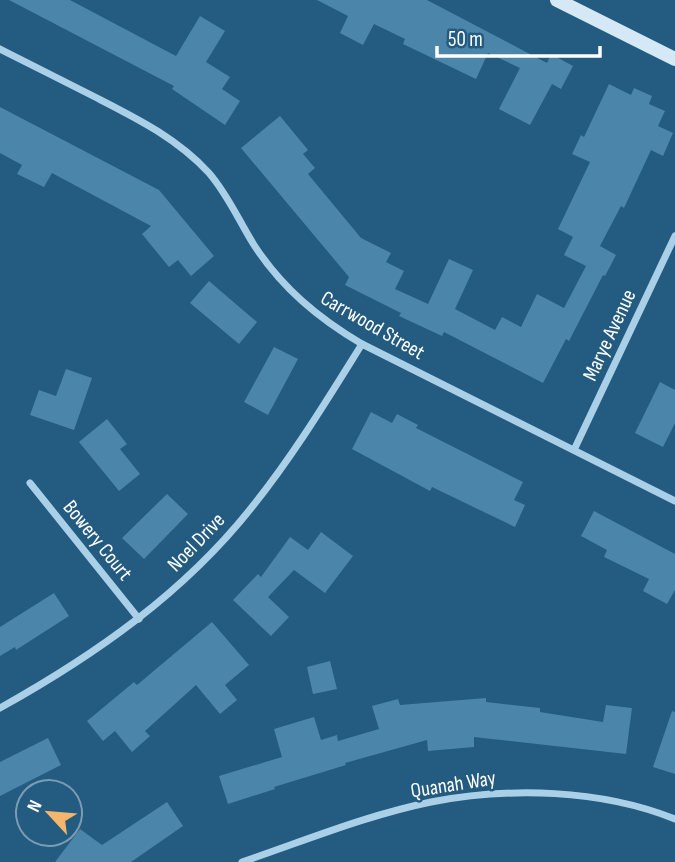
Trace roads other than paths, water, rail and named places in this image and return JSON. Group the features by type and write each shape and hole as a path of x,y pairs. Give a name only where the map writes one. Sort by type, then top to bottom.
{"street":[{"path":"557,0 675,59"},
{"name":"Carrwood Street","path":"0,49 143,122 184,150 208,173 229,200 277,276 303,304 332,327 675,501"},
{"name":"Marye Avenue","path":"574,450 675,236"},
{"name":"Noel Drive","path":"0,708 58,676 139,619 215,550 284,467 362,344"},
{"name":"Bowery Court","path":"30,483 139,619"},
{"name":"Quanah Way","path":"242,862 383,814 461,797 510,793 575,796 623,804 675,819"}]}
